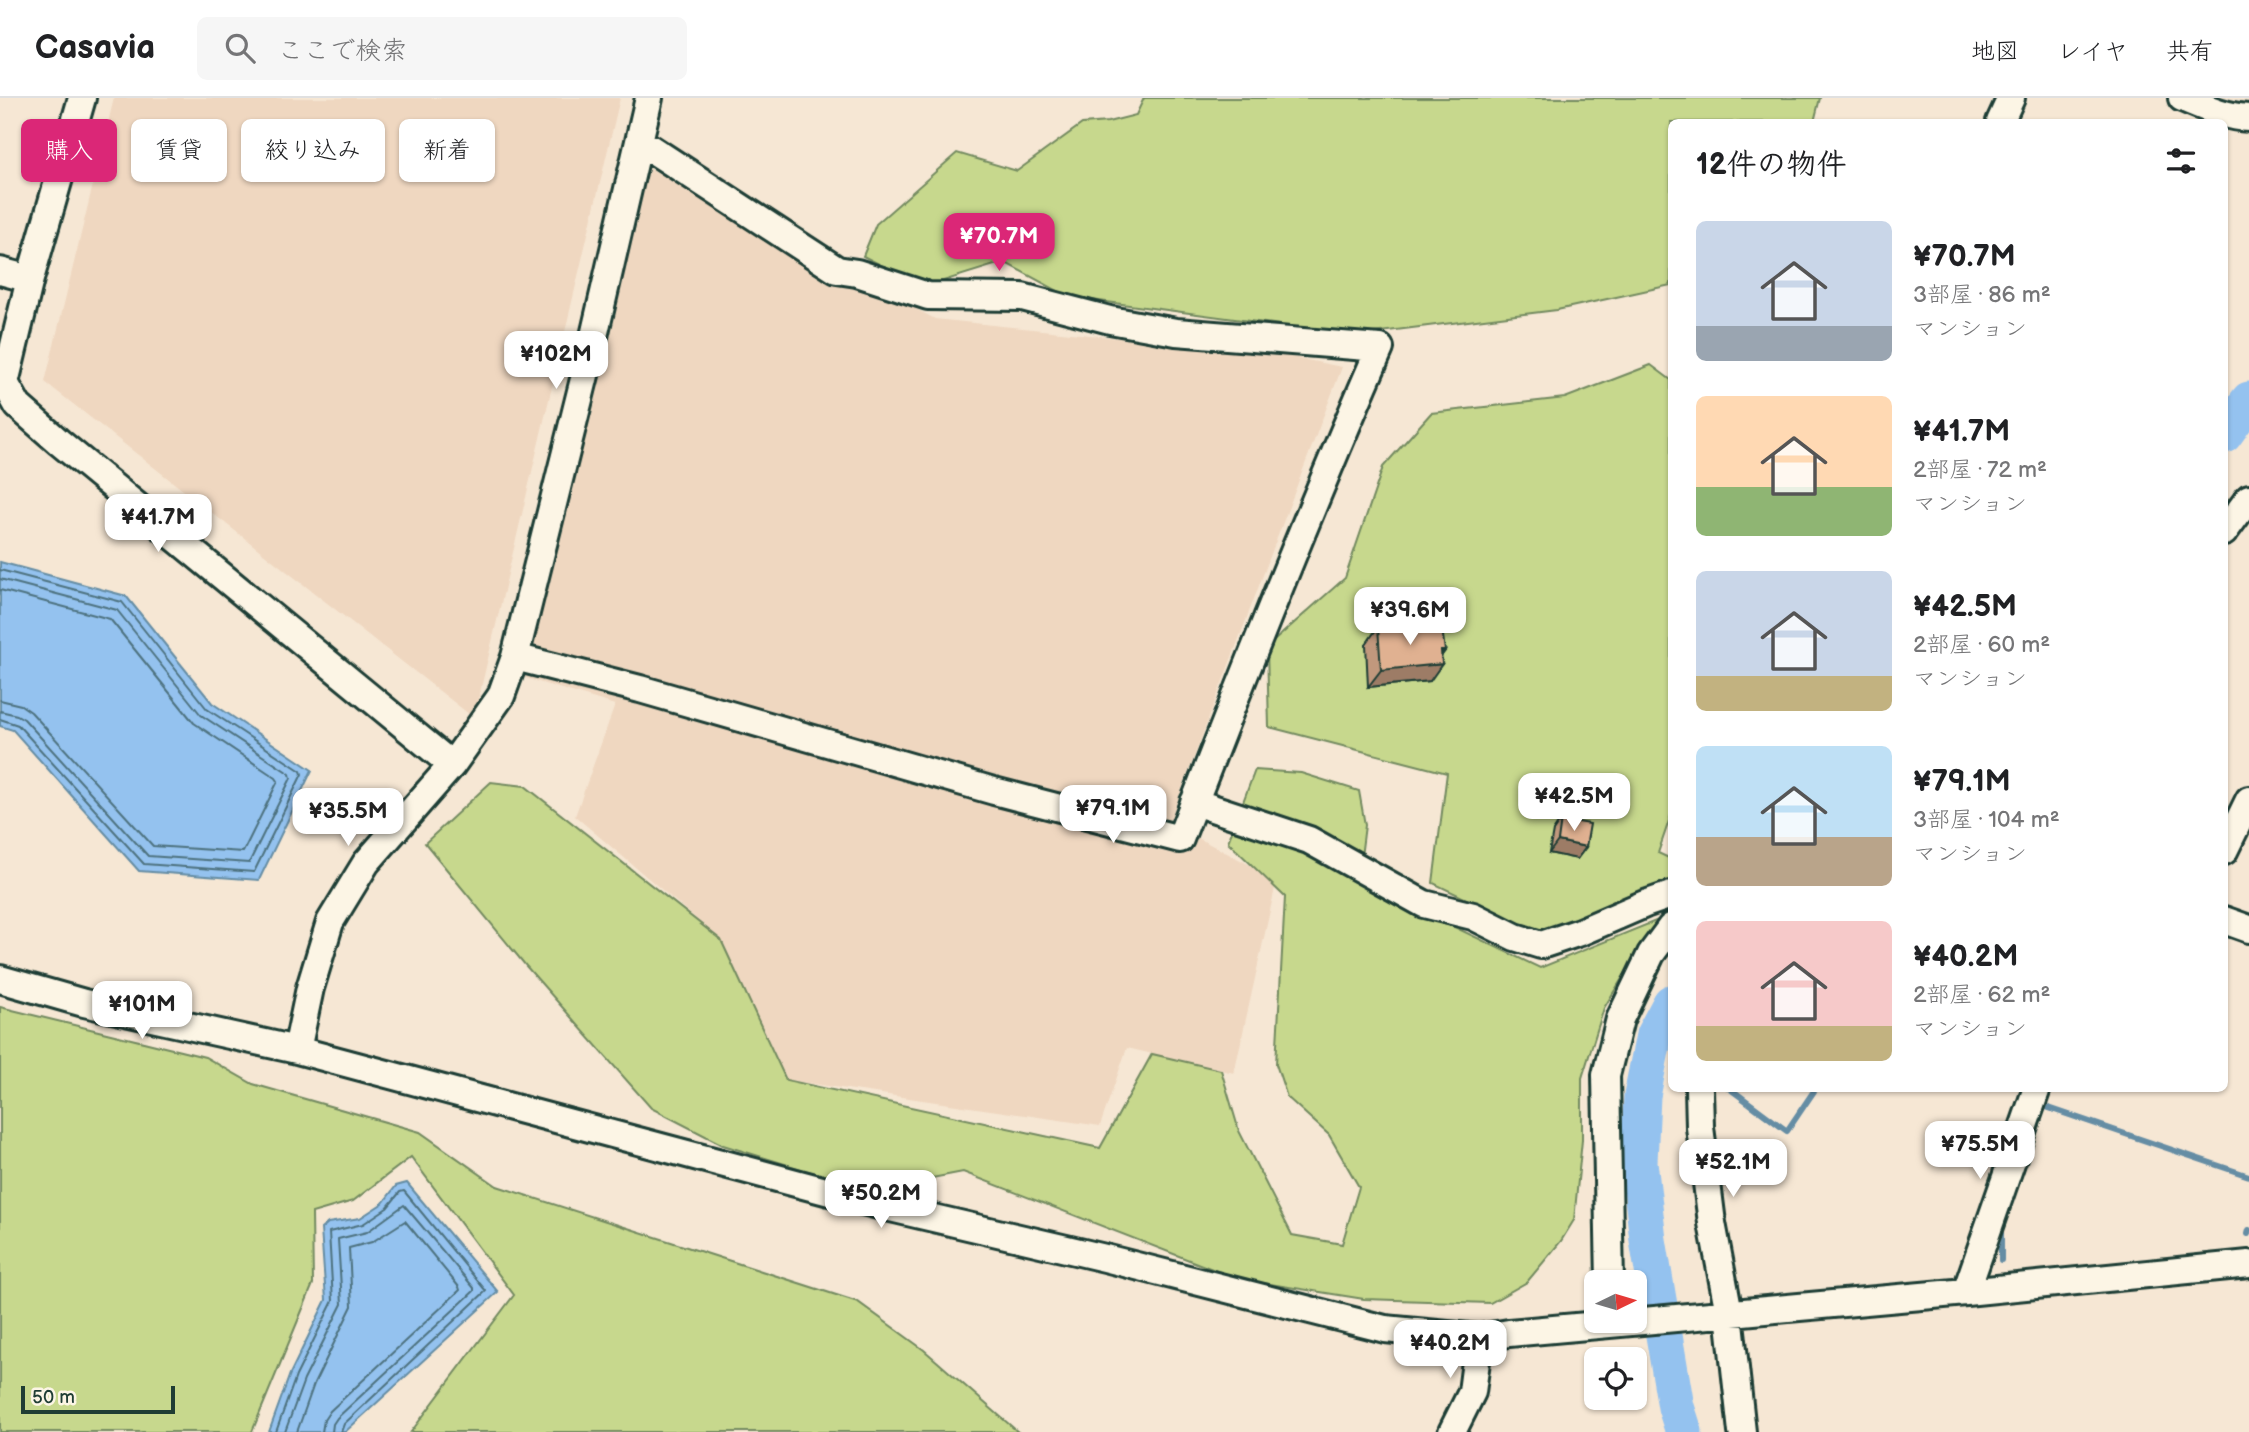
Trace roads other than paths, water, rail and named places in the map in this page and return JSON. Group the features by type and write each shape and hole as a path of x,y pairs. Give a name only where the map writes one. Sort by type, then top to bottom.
{"street":[{"path":"82,98 30,279 5,383 18,405 59,442 452,765"},
{"path":"2001,119 2011,98"},
{"path":"2182,98 2213,111 2249,118"},
{"path":"297,1050 310,988 330,922 366,863 452,765 501,695 515,657 586,371 639,141 652,99"},
{"path":"515,657 640,689 994,791 1180,839 1239,684 1380,348 1175,332 1110,320 1022,297 928,296 857,273 837,270 639,141"},
{"path":"0,271 30,279"},
{"path":"2228,527 2249,498"},
{"path":"2228,843 2249,800"},
{"path":"1194,802 1309,840 1365,869 1423,904 1473,916 1516,937 1541,945 1668,896"},
{"path":"2228,921 2249,929"},
{"path":"1610,1270 1606,1075 1620,1019 1651,954 1668,932"},
{"path":"0,979 83,1003 297,1050 771,1178 1385,1329 1479,1338 1584,1325"},
{"path":"1699,1092 1700,1127 1712,1223 1729,1313 1742,1432"},
{"path":"1966,1292 2036,1092"},
{"path":"1647,1319 2249,1264"},
{"path":"1452,1432 1472,1392 1479,1338"}],"water":[{"path":"0,562 126,596 212,703 312,770 259,880 139,871 13,730 0,726"},
{"path":"407,1183 498,1292 345,1432 269,1432 290,1374 326,1300 321,1229 328,1223 360,1218 383,1203 396,1186"}],"waterway":[{"path":"2228,429 2249,400"},
{"path":"1668,1009 1654,1035 1642,1096 1639,1162 1648,1240 1676,1407 1684,1432"},
{"path":"1734,1092 1787,1131 1813,1092"},
{"path":"2043,1106 2249,1176"},
{"path":"2001,1225 2001,1260"},
{"path":"2248,1234 2249,1230"}]}
